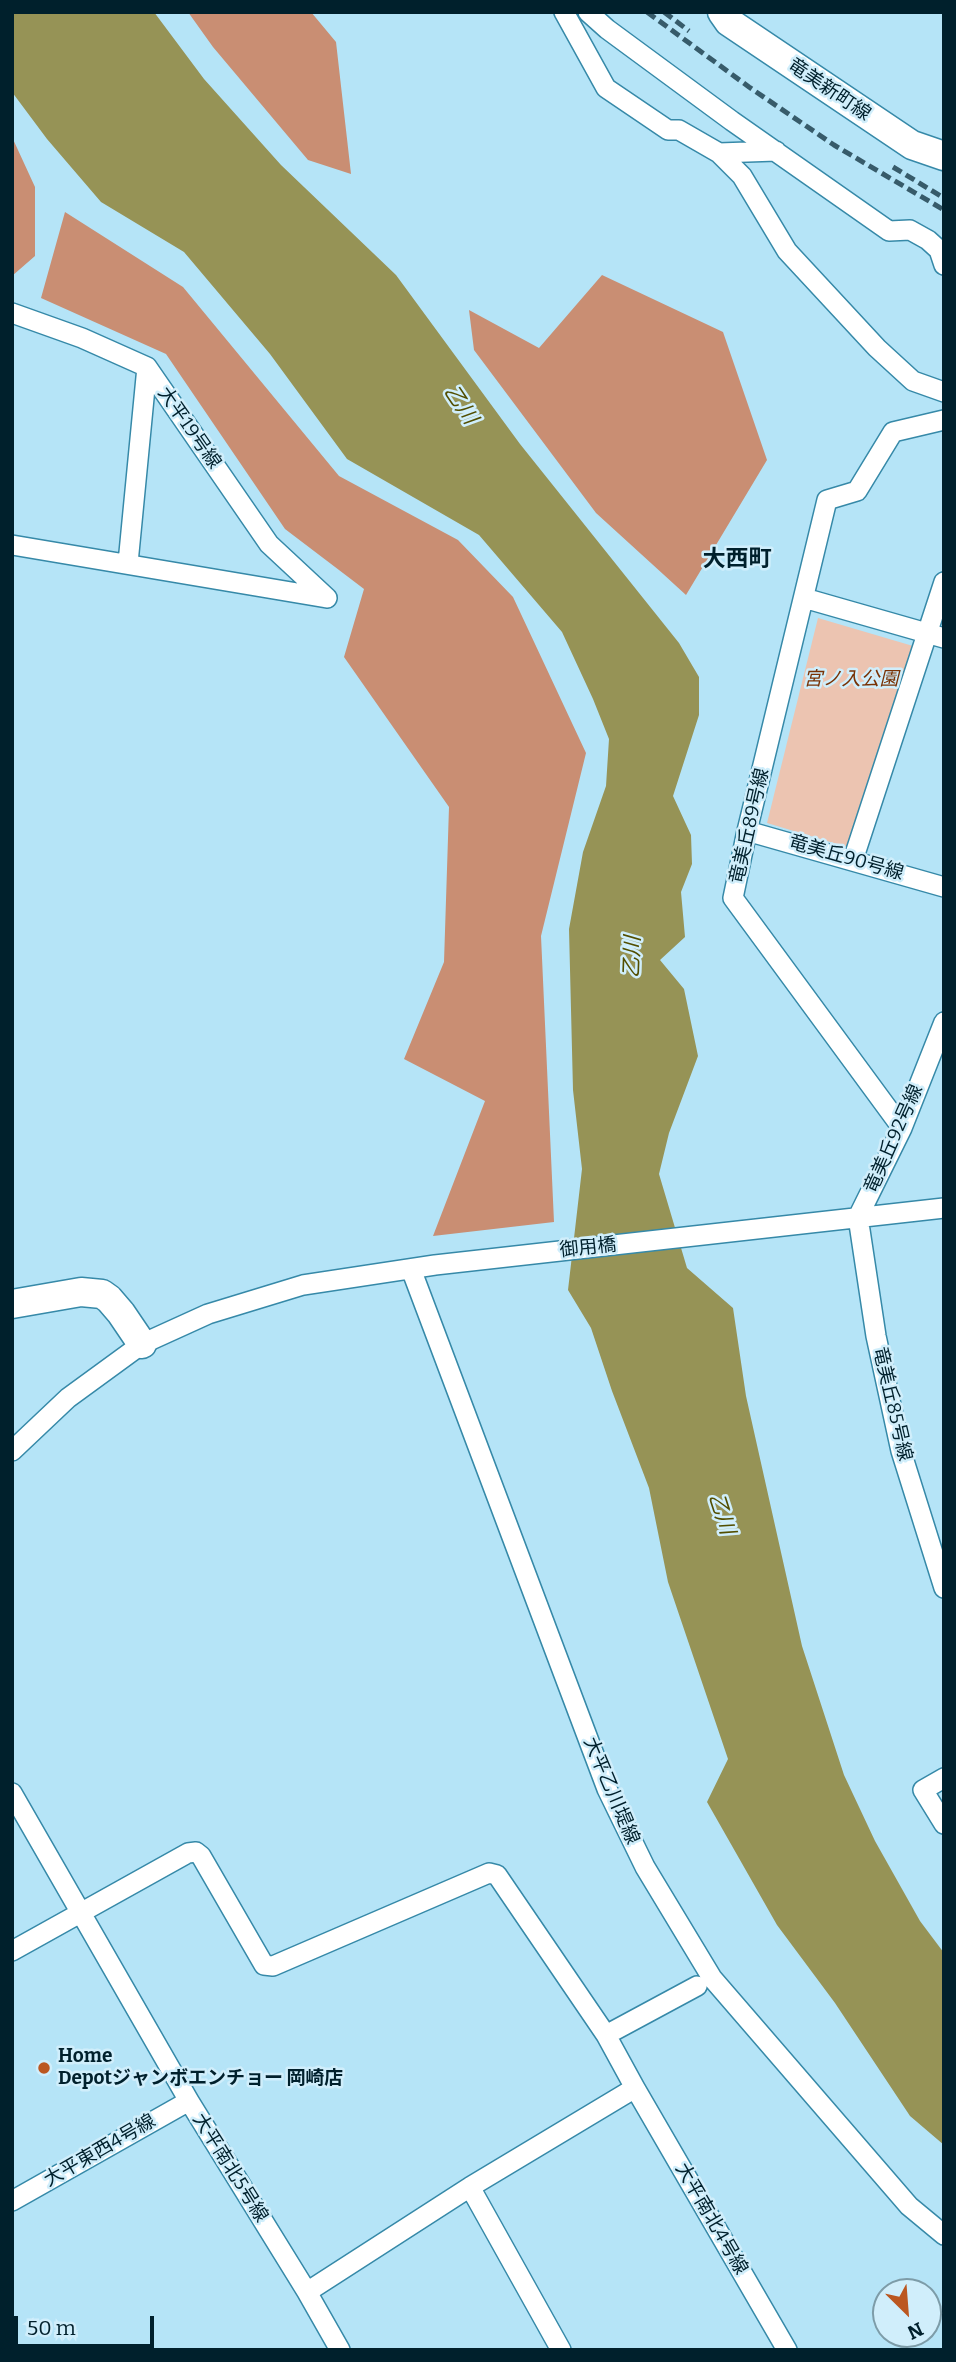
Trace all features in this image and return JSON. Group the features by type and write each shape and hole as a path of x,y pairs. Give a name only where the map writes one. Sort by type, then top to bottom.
{"street":[{"path":"564,12 606,88 668,130 679,130 719,153 742,176 787,251 877,348 913,381 944,392"},
{"path":"588,12 607,29 889,231 910,230 928,240 939,250 944,265"},
{"name":"竜美新町線","path":"722,12 729,22 912,145 944,156"},
{"path":"719,153 776,151"},
{"name":"大平19号線","path":"12,313 82,338 147,367 269,544 327,598 128,563"},
{"path":"12,545 128,563 147,367"},
{"name":"竜美丘89号線","path":"902,1129 733,898 827,500 857,491 893,432 944,420"},
{"path":"853,860 936,636 944,582"},
{"path":"804,598 936,636"},
{"name":"竜美丘90号線","path":"747,831 944,887"},
{"name":"竜美丘92号線","path":"858,1217 902,1129 944,1022"},
{"name":"御用橋","path":"12,1451 68,1398 142,1344 208,1314 303,1285 411,1269 944,1208"},
{"name":"竜美丘85号線","path":"858,1217 876,1336 901,1451 936,1541 944,1587"},
{"name":"大平乙川堤線","path":"411,1269 607,1789 645,1867 712,1978 909,2206 944,2235"},
{"path":"12,1304 81,1292 102,1294 121,1313 142,1344"},
{"path":"944,1778 923,1790 944,1824"},
{"name":"大平南北5号線","path":"12,1793 189,2101 340,2350"},
{"name":"大平南北4号線","path":"81,1911 188,1853 195,1852 201,1856 264,1965 273,1966 489,1873 496,1875 606,2035 786,2350"},
{"path":"12,1951 81,1911"},
{"path":"606,2035 697,1986"},
{"path":"307,2292 470,2187 635,2088"},
{"name":"大平東西4号線","path":"12,2201 189,2101"},
{"path":"470,2187 561,2350"}],"green space":[{"name":"宮ノ入公園","path":"818,618 913,646 847,847 767,823"}],"shaded area":[{"path":"188,12 311,12 336,42 351,174 308,160 213,47"},
{"path":"12,137 35,187 35,256 12,276"},
{"path":"65,212 183,287 339,476 458,540 513,597 586,753 541,936 554,1222 433,1236 485,1101 404,1059 444,962 449,807 344,657 364,589 285,529 166,354 41,298"},
{"path":"602,275 723,332 767,460 686,595 596,513 474,350 469,310 539,348"}],"water":[{"name":"乙川","path":"12,12 154,12 204,79 281,165 396,275 520,444 679,643 699,677 699,715 673,796 691,835 692,864 681,892 685,937 660,960 684,989 698,1056 669,1133 659,1174 687,1268 733,1308 746,1396 802,1646 844,1775 875,1841 920,1921 944,1953 944,2145 910,2116 835,2003 777,1925 707,1802 728,1759 668,1582 649,1488 591,1328 568,1290 582,1169 573,1090 569,929 583,852 606,786 609,739 593,699 562,632 479,535 347,459 270,354 184,252 101,202 47,139 12,92"}],"railway":[{"path":"647,12 834,145 944,210"},
{"path":"664,12 689,31"},
{"path":"893,167 944,198"}],"place":[{"name":"Home Depotジャンボエンチョー 岡崎店","path":"44,2068"}],"district":[{"name":"大西町","path":"737,560"}]}
